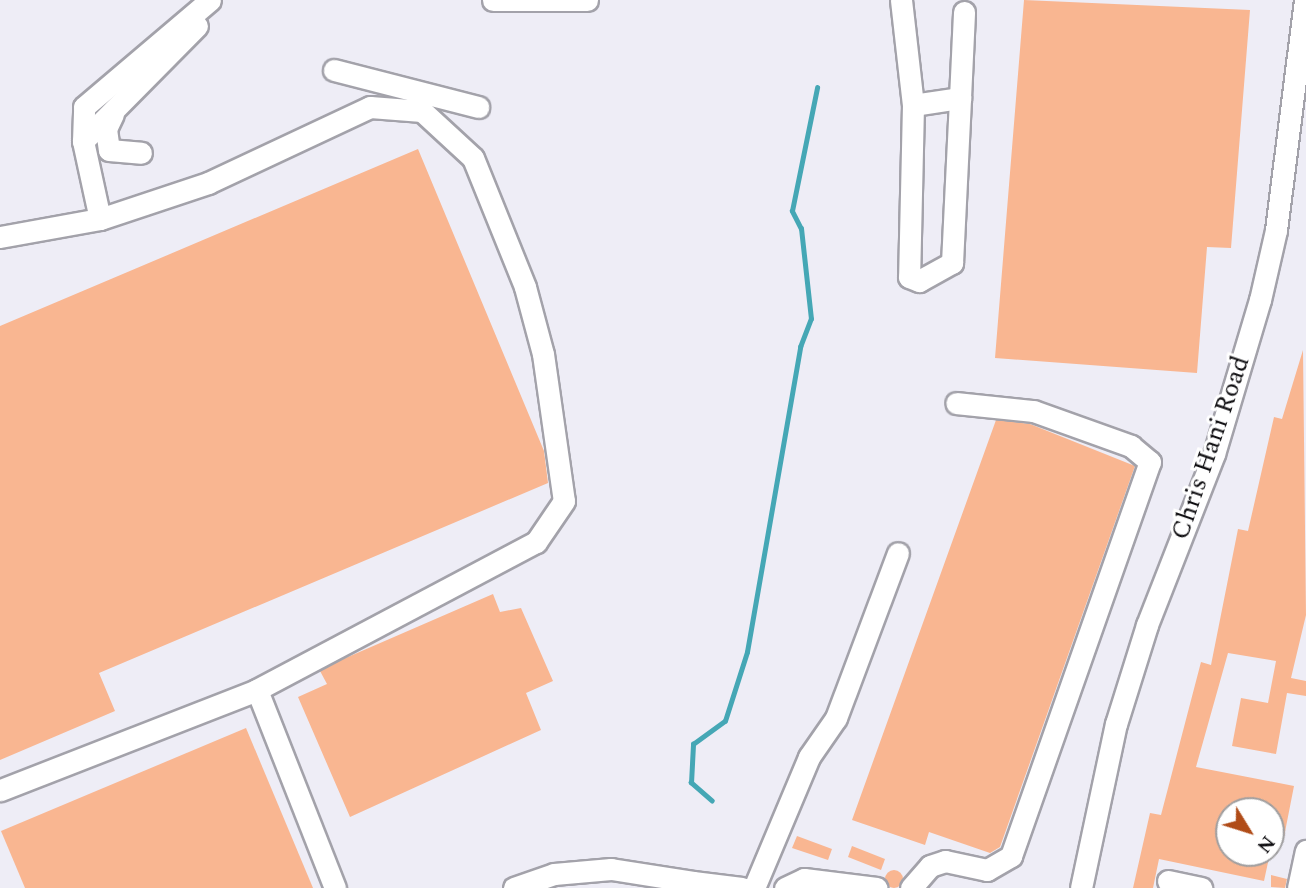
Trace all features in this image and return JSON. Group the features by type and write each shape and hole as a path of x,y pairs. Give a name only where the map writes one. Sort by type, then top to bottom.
{"street":[{"path":"100,219 80,116 90,96 210,0"},
{"path":"83,141 113,114 221,0"},
{"path":"493,0 587,0"},
{"path":"901,0 913,105 909,277 919,281 952,263 964,12"},
{"name":"Chris Hani Road","path":"1081,888 1116,724 1147,625 1214,454 1260,300 1276,230 1304,0"},
{"path":"334,70 478,107"},
{"path":"913,105 960,98"},
{"path":"0,237 100,219 208,183 370,107 399,105 442,123 473,158 524,287 543,354 565,501 549,531 257,690 0,790"},
{"path":"113,114 106,129 109,150 141,153"},
{"path":"911,888 930,866 944,861 987,870 1011,856 1150,462 1131,446 1033,411 956,403"},
{"path":"754,888 809,757 836,718 898,553"},
{"path":"257,690 335,888"},
{"path":"1298,888 1306,851"},
{"path":"514,888 555,874 611,869 692,885 742,888"},
{"path":"785,888 804,880 876,888"},
{"path":"1168,881 1201,888"}],"building":[{"path":"1024,0 1250,10 1231,248 1207,247 1197,373 995,358"},
{"path":"418,149 544,451 548,483 99,673 115,711 0,760 0,326"},
{"path":"1303,350 1306,615 1291,678 1306,681 1306,696 1287,693 1276,754 1232,746 1241,698 1268,703 1276,661 1228,653 1196,767 1294,786 1285,832 1285,797 1215,797 1215,867 1267,867 1264,881 1159,859 1153,888 1133,888 1150,813 1161,815 1201,662 1211,665 1238,529 1248,531 1274,417 1282,419"},
{"path":"996,420 1030,424 1135,466 1000,847 990,853 929,832 925,845 852,820"},
{"path":"493,594 500,612 521,608 553,681 526,693 541,730 350,817 298,697 327,684 320,671"},
{"path":"246,728 313,888 25,888 1,831"},
{"path":"797,836 832,849 828,860 792,848"},
{"path":"852,846 885,859 881,870 848,857"},
{"path":"894,870 900,873 903,879 900,885 894,888 888,885 885,879 888,873"},
{"path":"1271,875 1287,879 1285,888 1271,887"}],"waterway":[{"path":"712,801 691,783 693,744 725,721 747,652 800,347 811,319 801,229 792,211 817,88"}]}
